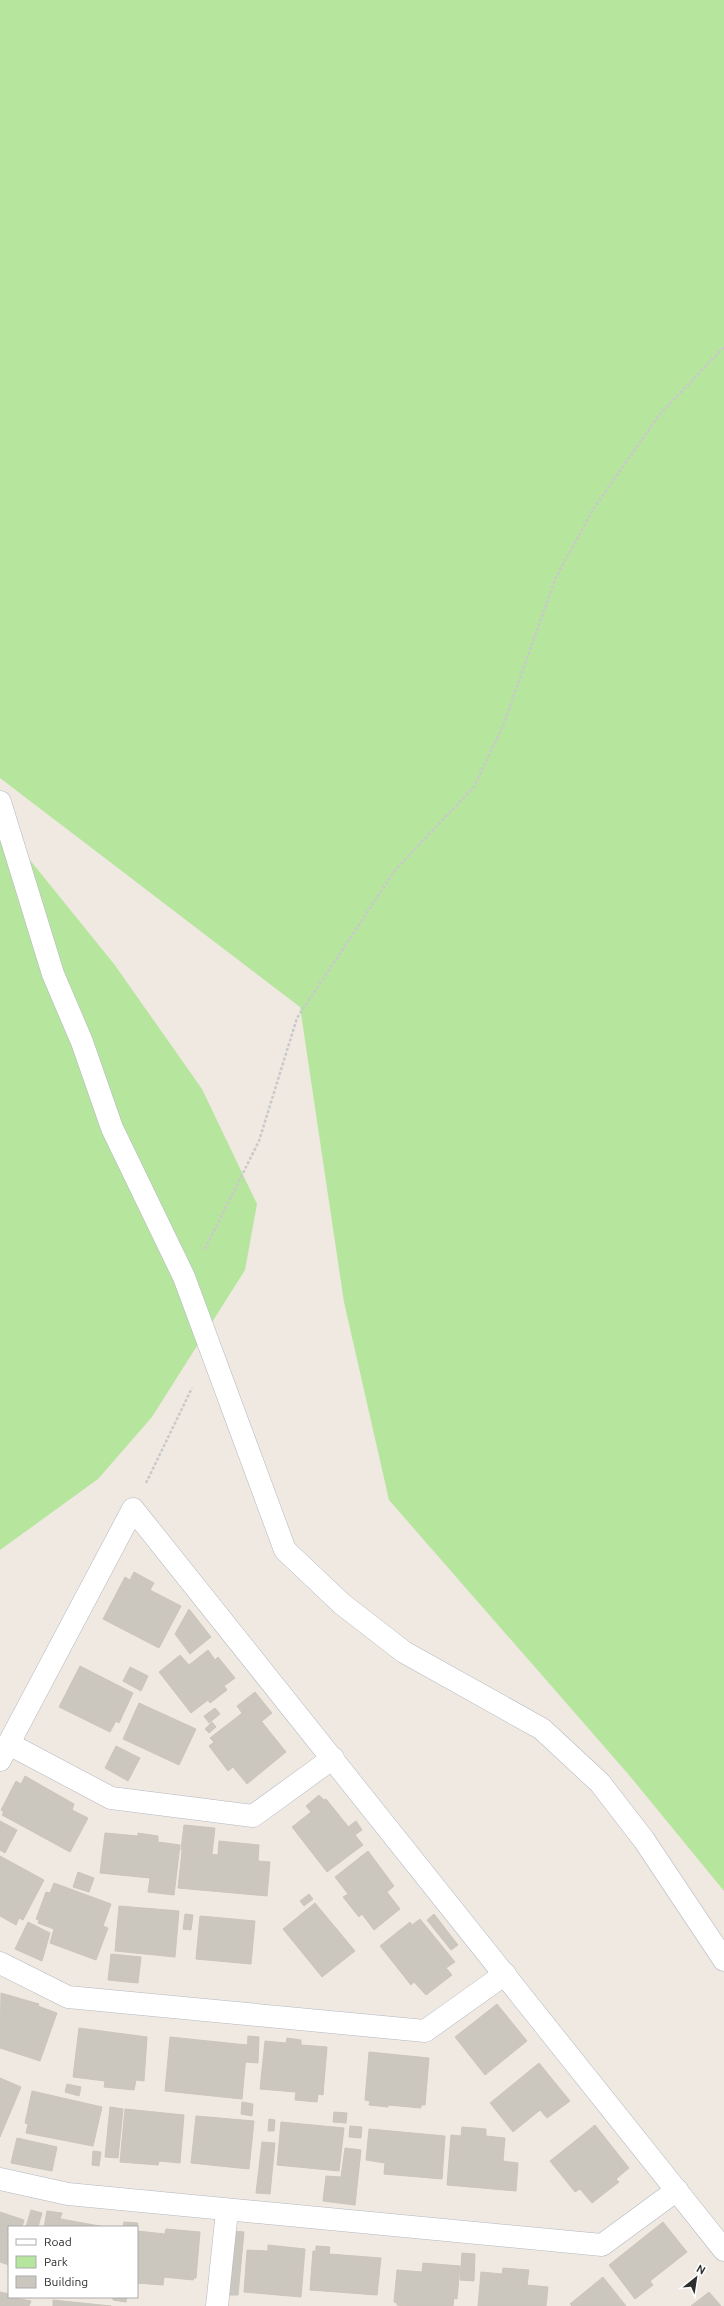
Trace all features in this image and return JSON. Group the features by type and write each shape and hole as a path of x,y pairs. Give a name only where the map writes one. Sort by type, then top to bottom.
{"street":[{"path":"0,802 53,974 82,1042 112,1128 184,1277 220,1368 285,1550 342,1604 404,1652 542,1729 600,1783 644,1840 724,1960"},
{"path":"333,1758 253,1816 111,1798 4,1752 134,1508 677,2190 724,2250"},
{"path":"0,1963 68,1997 425,2032 505,1974"},
{"path":"0,2179 68,2194 602,2245 677,2190"},
{"path":"217,2306 226,2210"}],"path":[{"path":"184,1277 208,1245 258,1142 297,1018 396,869 474,787 503,726 556,577 594,508 659,414 724,347"},
{"path":"134,1508 199,1375 220,1368"}],"green space":[{"path":"0,0 724,0 724,1891 629,1775 389,1500 344,1302 300,1007 0,778"},
{"path":"0,823 114,964 202,1089 257,1204 245,1270 152,1417 98,1479 0,1550"}],"building":[{"path":"134,1572 154,1583 150,1590 181,1606 159,1648 103,1619 125,1577 130,1580"},
{"path":"189,1609 211,1637 190,1654 175,1634"},
{"path":"208,1650 215,1660 218,1657 235,1678 224,1686 227,1690 210,1703 208,1700 191,1713 159,1672 180,1655 189,1665"},
{"path":"80,1666 133,1693 119,1723 116,1721 110,1732 59,1707"},
{"path":"130,1667 148,1676 141,1691 123,1681"},
{"path":"255,1692 272,1713 262,1721 250,1707 242,1713 237,1706"},
{"path":"139,1703 196,1729 179,1765 123,1739"},
{"path":"250,1707 286,1752 247,1784 233,1767 228,1771 209,1746 214,1742 210,1738"},
{"path":"215,1708 220,1714 209,1723 204,1716"},
{"path":"212,1722 216,1727 209,1733 205,1729"},
{"path":"116,1746 140,1758 128,1781 105,1768"},
{"path":"25,1776 74,1804 72,1810 88,1818 70,1852 2,1815 4,1812 1,1810 16,1781 21,1784"},
{"path":"319,1795 324,1800 326,1799 363,1845 327,1872 292,1827 311,1812 306,1806"},
{"path":"0,1821 17,1830 5,1853 0,1850"},
{"path":"356,1821 362,1830 355,1835 348,1827"},
{"path":"184,1825 215,1828 212,1854 181,1850"},
{"path":"105,1833 138,1836 138,1833 158,1836 158,1842 180,1845 174,1895 148,1892 150,1878 100,1873"},
{"path":"219,1841 259,1845 258,1861 270,1862 267,1896 178,1888 182,1851 218,1855"},
{"path":"368,1851 394,1886 387,1892 400,1909 374,1930 362,1914 359,1917 343,1897 348,1894 335,1877"},
{"path":"0,1856 44,1880 23,1920 19,1918 16,1925 0,1916"},
{"path":"78,1872 94,1878 89,1892 73,1887"},
{"path":"54,1883 111,1904 103,1926 108,1928 96,1960 50,1943 54,1929 38,1923 39,1920 36,1919 46,1892 50,1893"},
{"path":"309,1894 313,1899 304,1906 300,1901"},
{"path":"315,1903 355,1951 322,1977 283,1929"},
{"path":"119,1906 179,1911 175,1957 115,1951"},
{"path":"185,1914 193,1915 191,1930 183,1929"},
{"path":"434,1914 458,1945 451,1950 427,1920"},
{"path":"200,1916 255,1921 251,1964 196,1959"},
{"path":"420,1919 455,1962 446,1968 452,1975 426,1995 414,1982 411,1985 380,1946 410,1922 412,1925"},
{"path":"28,1922 50,1933 42,1961 15,1949"},
{"path":"111,1954 141,1957 138,1983 108,1980"},
{"path":"1,1993 39,2004 38,2006 57,2013 40,2061 0,2048"},
{"path":"497,2004 527,2041 485,2075 455,2037"},
{"path":"79,2028 147,2037 144,2081 136,2080 134,2090 104,2087 105,2081 73,2077"},
{"path":"248,2036 259,2037 258,2063 246,2062"},
{"path":"170,2037 247,2045 242,2099 165,2091"},
{"path":"287,2038 301,2040 301,2045 327,2047 323,2095 318,2094 317,2102 295,2100 296,2092 260,2089 265,2041 286,2043"},
{"path":"369,2052 429,2058 425,2105 421,2105 421,2108 369,2105 370,2101 365,2100"},
{"path":"539,2063 570,2101 547,2118 540,2110 513,2132 490,2103"},
{"path":"0,2078 21,2087 0,2137"},
{"path":"67,2084 81,2087 79,2096 65,2092"},
{"path":"32,2091 102,2107 93,2146 26,2133 28,2124 25,2123"},
{"path":"242,2102 253,2104 252,2116 241,2114"},
{"path":"110,2107 123,2109 118,2158 105,2157"},
{"path":"125,2109 184,2115 180,2163 159,2161 158,2165 120,2162"},
{"path":"334,2112 347,2113 346,2123 333,2122"},
{"path":"196,2116 254,2121 249,2169 191,2163"},
{"path":"269,2119 275,2120 274,2131 268,2131"},
{"path":"281,2122 344,2128 339,2171 277,2165"},
{"path":"595,2125 629,2168 616,2179 619,2182 592,2203 580,2189 575,2192 550,2161"},
{"path":"350,2126 362,2127 361,2138 349,2137"},
{"path":"462,2127 486,2129 486,2136 505,2138 503,2161 518,2163 516,2191 447,2185 451,2135 461,2136"},
{"path":"369,2129 445,2136 442,2179 384,2174 385,2163 366,2160"},
{"path":"17,2138 57,2147 52,2171 11,2163"},
{"path":"262,2142 275,2143 270,2194 256,2193"},
{"path":"345,2148 361,2150 355,2205 323,2201 326,2176 341,2177"},
{"path":"93,2151 101,2152 99,2166 92,2165"},
{"path":"31,2210 42,2213 38,2226 26,2226"},
{"path":"47,2211 62,2213 57,2226 44,2226"},
{"path":"0,2212 24,2220 22,2226 8,2226 8,2265 0,2262"},
{"path":"58,2218 100,2226 57,2226"},
{"path":"124,2222 138,2223 137,2226 123,2226"},
{"path":"663,2222 687,2252 650,2281 653,2285 635,2299 609,2265"},
{"path":"166,2229 200,2232 196,2278 193,2280 164,2277 163,2285 138,2283 138,2231 165,2234"},
{"path":"233,2231 244,2232 238,2295 227,2295"},
{"path":"268,2245 305,2249 301,2297 244,2292 247,2250 268,2251"},
{"path":"316,2246 330,2247 329,2254 381,2258 377,2295 310,2290 313,2251 316,2251"},
{"path":"462,2253 475,2254 474,2281 460,2280"},
{"path":"423,2263 460,2266 457,2299 454,2298 453,2306 406,2306 397,2305 397,2303 394,2302 397,2270 422,2272"},
{"path":"503,2268 529,2270 527,2285 548,2287 546,2306 478,2306 481,2272 502,2274"},
{"path":"603,2277 626,2306 572,2306 570,2304"},
{"path":"0,2292 8,2294 8,2298 31,2301 29,2306 0,2306"},
{"path":"709,2292 721,2306 691,2306"},
{"path":"113,2298 127,2298 126,2302 113,2300"},
{"path":"53,2300 111,2306 53,2306"}]}
